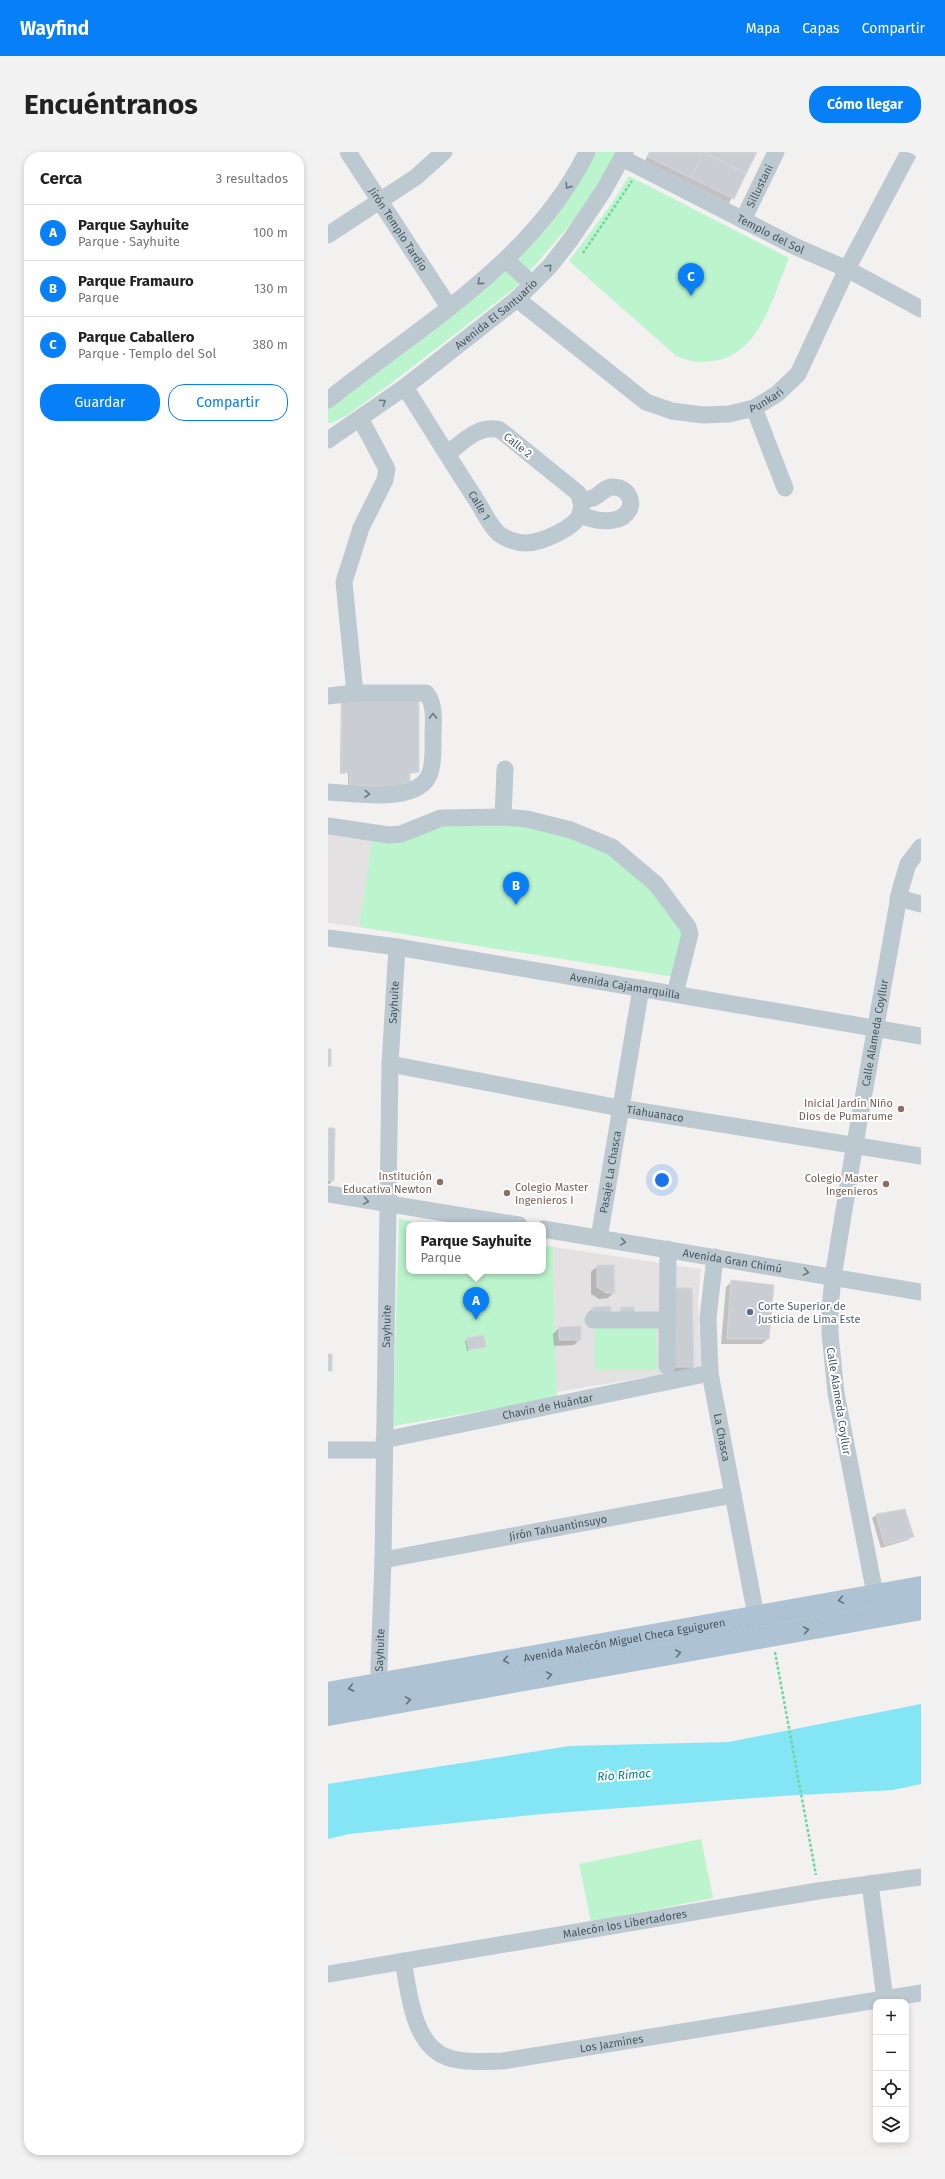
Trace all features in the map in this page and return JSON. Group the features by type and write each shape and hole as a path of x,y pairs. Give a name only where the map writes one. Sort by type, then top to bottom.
{"main road":[{"name":"Avenida Malecón Miguel Checa Eguiguren","path":"328,1693 921,1586"},
{"name":"Avenida Malecón Miguel Checa Eguiguren","path":"328,1715 921,1609"}],"street":[{"name":"Jirón Templo Tardío","path":"348,152 448,307"},
{"path":"328,235 416,177 444,152"},
{"path":"328,400 506,260 557,201 576,173 587,152"},
{"name":"Sillustani","path":"743,220 776,152"},
{"name":"Punkari","path":"517,299 646,402 672,411 703,415 729,414 754,408 777,394 798,374 847,269 908,152"},
{"name":"Templo del Sol","path":"623,155 743,220 847,269 921,309"},
{"name":"Avenida El Santuario","path":"328,440 405,387 517,299 550,266 571,239 604,190 623,155"},
{"path":"506,260 532,284"},
{"name":"Calle 1","path":"405,387 498,533 511,541 526,543 538,541 563,530 575,522 581,508"},
{"path":"754,408 785,488"},
{"path":"355,693 344,582 361,528 386,480 387,473 387,469 360,418"},
{"name":"Calle 2","path":"447,454 477,431 484,428 500,430 578,493 581,508"},
{"path":"328,696 355,693 426,693 432,700 434,757 430,775 418,789 399,795 328,792"},
{"path":"503,817 505,769"},
{"path":"328,826 390,835 401,834 445,818 503,817 527,819 571,830 612,847 656,884 688,927 690,934 675,994"},
{"name":"Calle Alameda Coyllur","path":"874,1594 832,1362 830,1310 833,1277 898,898 908,864 921,847"},
{"path":"898,898 921,904"},
{"name":"Avenida Cajamarquilla","path":"328,938 397,947 921,1036"},
{"name":"Sayhuite","path":"378,1706 383,1560 390,1064 397,947"},
{"name":"Pasaje La Chasca","path":"599,1238 641,988"},
{"name":"Tiahuanaco","path":"390,1064 620,1108 855,1147 921,1156"},
{"path":"328,1194 500,1222"},
{"name":"Avenida Gran Chimú","path":"546,1229 921,1292"},
{"path":"667,1366 666,1320 668,1249"},
{"name":"La Chasca","path":"715,1257 708,1318 710,1372 756,1616"},
{"path":"593,1320 666,1320"},
{"name":"Chavín de Huántar","path":"328,1450 384,1445 710,1372"},
{"name":"Jirón Tahuantinsuyo","path":"383,1560 732,1495"},
{"name":"Malecón los Libertadores","path":"328,1974 818,1891 921,1877"},
{"path":"870,1884 885,1999"},
{"name":"Los Jazmines","path":"402,1961 417,2024 422,2037 442,2055 475,2061 503,2061 873,2001"},
{"name":"Los Jazmines","path":"885,1999 921,1993"}],"path":[{"path":"580,255 589,245 632,181 639,184"},
{"path":"779,1672 808,1828 818,1891"}],"shaded area":[{"path":"328,829 373,836 359,927 328,923"},
{"path":"553,1247 701,1269 698,1300 701,1368 557,1392"}],"green space":[{"path":"596,152 616,152 582,211 515,288 346,416 328,423 328,404 568,200"},
{"path":"629,176 789,258 763,322 742,348 729,356 713,361 698,362 689,361 675,355 569,261 610,206"},
{"path":"495,819 593,843 653,883 685,928 675,977 359,927 373,836 435,823"},
{"path":"399,1219 416,1222 406,1222 406,1274 546,1274 546,1246 553,1247 557,1398 393,1426"},
{"path":"656,1324 657,1370 595,1370 595,1325"},
{"path":"701,1839 713,1898 591,1922 579,1864"}],"water":[{"name":"Río Rímac","path":"921,1704 921,1784 893,1790 781,1796 542,1814 349,1834 328,1839 328,1784 570,1746 729,1742"}],"building":[{"path":"650,152 703,153 691,178 648,157"},
{"path":"704,152 757,152 746,174"},
{"path":"703,153 746,174 734,199 691,178"},
{"path":"419,695 419,772 410,772 410,782 393,787 350,785 350,772 341,773 342,696"},
{"path":"328,1049 331,1049 331,1066 328,1066"},
{"path":"328,1128 335,1128 334,1181 328,1180"},
{"path":"597,1265 614,1265 615,1293 606,1293 597,1287"},
{"name":"Corte Superior de Justicia de Lima Este","path":"731,1280 774,1285 769,1339 727,1339"},
{"path":"671,1288 692,1288 694,1367 673,1367"},
{"path":"611,1306 611,1316 592,1316 592,1307"},
{"path":"620,1307 634,1307 634,1316 621,1316"},
{"path":"581,1326 581,1340 559,1340 559,1327"},
{"path":"484,1335 486,1347 469,1350 466,1338"},
{"path":"328,1354 332,1354 332,1371 328,1371"},
{"path":"905,1509 914,1537 885,1545 876,1514"}],"place":[{"name":"Parque Caballero","path":"691,296"},
{"name":"Parque Framauro","path":"516,905"},
{"name":"Inicial Jardín Niño Dios de Pumarume","path":"901,1109"},
{"name":"Institución Educativa Newton","path":"440,1182"},
{"name":"Colegio Master Ingenieros","path":"886,1184"},
{"name":"Colegio Master Ingenieros I","path":"507,1193"},
{"name":"Corte Superior de Justicia de Lima Este","path":"750,1312"},
{"name":"Parque Sayhuite","path":"476,1320"}]}
